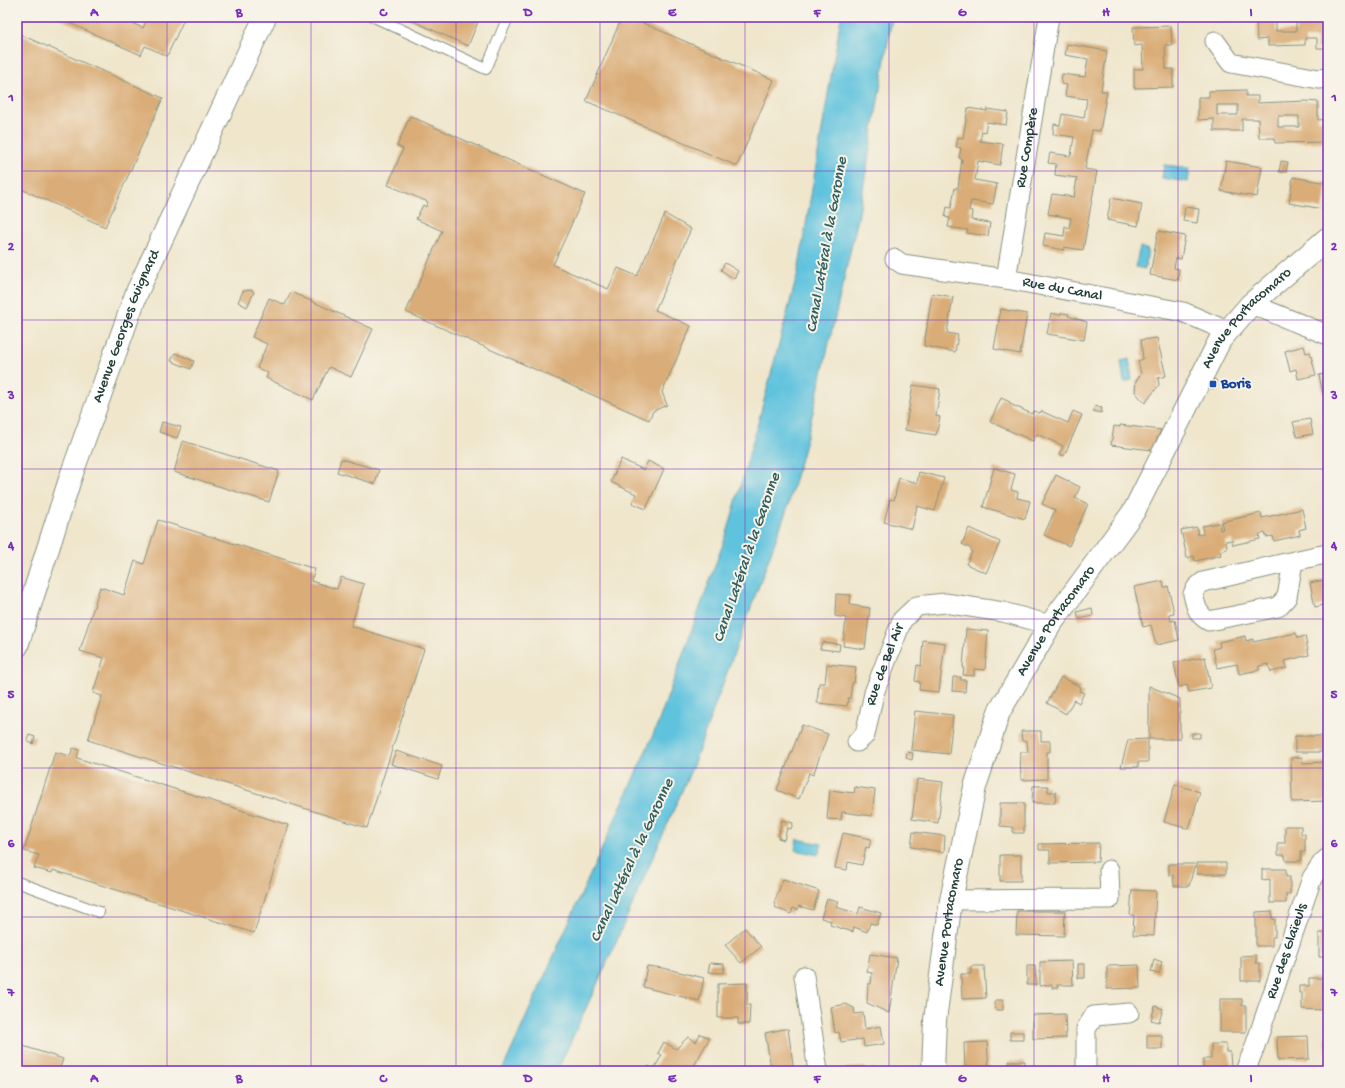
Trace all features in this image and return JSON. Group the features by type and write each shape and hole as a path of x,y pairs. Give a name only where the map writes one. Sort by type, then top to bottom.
{"street":[{"name":"Avenue Georges Guignard","path":"17,646 71,476 137,292 264,17"},
{"name":"Rue Compère","path":"1006,279 1049,17"},
{"path":"1215,41 1231,63 1319,78 1328,78"},
{"name":"Avenue Portacomaro","path":"933,1071 935,1020 951,900 975,787 999,712 1050,625 1134,511 1220,340 1251,304 1328,238"},
{"name":"Rue du Canal","path":"895,259 902,264 1006,279 1183,312 1227,331"},
{"path":"1251,304 1328,335"},
{"path":"1293,562 1287,597 1278,606 1209,621 1202,618 1197,612 1193,594 1197,587 1203,582 1328,554"},
{"name":"Rue de Bel Air","path":"857,742 865,735 874,693 902,620 917,606 945,603 1003,612 1050,625"},
{"name":"Rue des Glaïeuls","path":"1245,1071 1254,1049 1312,878 1323,862 1328,858"},
{"path":"951,900 1110,899 1109,870"},
{"path":"804,976 818,1071"},
{"path":"1086,1071 1086,1029 1094,1016 1129,1013"},
{"name":"Rue des Glaïeuls","path":"1254,1049 1258,1071"}],"lane":[{"path":"374,17 486,69 508,17"},
{"path":"17,882 99,912"}],"water":[{"name":"Canal Latéral à la Garonne","path":"841,17 892,17 859,214 809,429 787,509 692,768 605,967 557,1071 502,1071 657,726 728,530 798,272"},
{"path":"1164,165 1190,168 1188,182 1162,178"},
{"path":"1140,247 1148,250 1145,269 1135,267"},
{"path":"1129,359 1132,380 1124,382 1121,361"},
{"path":"797,839 822,844 818,855 795,850"}],"building":[{"path":"56,17 119,17 143,28 148,17 185,17 167,56 145,46 141,55"},
{"path":"404,17 480,17 468,46"},
{"path":"622,17 629,17 774,80 737,166 586,101"},
{"path":"1256,17 1316,17 1316,20 1328,20 1328,48 1317,48 1317,38 1305,38 1305,45 1268,46 1268,39 1257,40","holes":["1296,20 1296,31 1276,31 1276,21"]},
{"path":"1171,26 1172,45 1165,45 1166,69 1173,69 1173,87 1134,88 1134,69 1143,69 1142,45 1134,46 1133,27"},
{"path":"17,33 163,98 105,227 17,187"},
{"path":"1067,44 1107,51 1101,91 1107,91 1100,131 1092,130 1085,169 1097,171 1083,250 1064,247 1064,250 1043,246 1045,233 1064,236 1065,226 1069,228 1071,218 1048,214 1052,194 1074,197 1077,178 1055,175 1056,164 1048,163 1050,153 1071,156 1074,137 1053,134 1054,124 1060,125 1062,114 1084,118 1087,99 1065,96 1067,85 1061,84 1062,74 1085,77 1088,59 1065,55"},
{"path":"1246,90 1246,96 1258,96 1258,103 1318,102 1318,120 1328,119 1328,142 1275,143 1274,138 1259,138 1258,119 1242,119 1242,131 1214,131 1214,119 1198,120 1198,97 1209,97 1209,91","holes":["1217,105 1238,105 1238,115 1217,115","1278,116 1299,116 1299,127 1278,127"]},
{"path":"968,108 1008,112 1006,125 987,122 985,132 982,131 980,141 1003,144 1000,165 978,161 975,180 997,184 993,204 971,201 969,210 972,211 971,220 990,223 988,236 967,233 968,230 948,227 950,218 945,217 947,207 951,208 955,188 958,188 962,159 959,158 961,148 956,147 958,137 963,138"},
{"path":"410,116 585,194 553,265 608,289 618,268 637,276 665,214 691,229 655,310 691,326 662,392 667,405 653,411 649,420 406,312 442,231 416,219 423,205 426,207 428,202 388,185 403,149 397,146"},
{"path":"1226,161 1262,167 1257,197 1221,191"},
{"path":"1281,161 1288,162 1286,172 1279,172"},
{"path":"1293,177 1327,183 1323,209 1289,203"},
{"path":"1111,198 1142,204 1138,226 1107,220"},
{"path":"1185,207 1199,209 1197,223 1183,221"},
{"path":"1158,231 1185,236 1181,259 1176,258 1174,268 1179,269 1178,280 1150,275"},
{"path":"725,263 738,271 734,279 721,270"},
{"path":"251,290 254,292 247,307 238,302 243,291"},
{"path":"291,292 373,329 351,377 329,367 313,400 266,378 268,373 257,368 267,344 252,337 269,298 285,305"},
{"path":"932,293 953,297 947,333 958,335 955,352 924,346"},
{"path":"1001,309 1027,314 1020,354 994,349"},
{"path":"1051,313 1060,315 1061,313 1069,314 1068,316 1087,322 1084,340 1047,334"},
{"path":"1157,338 1166,376 1158,378 1159,385 1145,403 1135,392 1136,381 1141,374 1138,361 1143,359 1141,340"},
{"path":"1304,346 1306,353 1310,352 1316,375 1298,379 1296,369 1290,371 1285,351"},
{"path":"175,353 194,361 191,369 171,361"},
{"path":"1328,373 1328,393 1323,394 1319,375"},
{"path":"1214,379 1217,381 1213,389 1210,387"},
{"path":"913,385 940,389 936,416 940,417 936,435 905,430"},
{"path":"1001,398 1010,402 1010,404 1032,414 1034,411 1040,413 1041,411 1068,423 1073,411 1082,415 1064,456 1059,454 1063,446 1037,434 1033,441 990,422"},
{"path":"1095,406 1102,408 1101,413 1093,411"},
{"path":"1310,419 1313,434 1297,437 1293,422"},
{"path":"162,422 181,427 177,438 159,432"},
{"path":"1120,425 1161,430 1152,450 1111,445 1114,426 1120,427"},
{"path":"183,441 279,471 269,502 174,472"},
{"path":"341,459 379,470 375,484 337,472"},
{"path":"621,459 644,470 648,461 664,469 646,509 632,503 636,494 611,482"},
{"path":"994,468 1015,474 1011,490 1018,492 1017,498 1030,501 1025,519 983,507"},
{"path":"919,472 944,478 935,511 917,506 912,529 884,522 890,499 894,500 899,478 917,483"},
{"path":"1056,475 1080,487 1075,498 1088,504 1069,546 1044,535 1055,510 1042,504"},
{"path":"1328,498 1328,516 1327,516 1325,499"},
{"path":"1302,509 1306,528 1299,530 1300,535 1274,541 1273,536 1266,537 1265,533 1259,534 1260,539 1233,545 1232,540 1226,541 1227,549 1220,551 1221,555 1195,561 1194,556 1187,558 1181,530 1197,527 1198,535 1203,534 1202,526 1219,523 1220,530 1223,529 1221,522 1261,513 1262,518"},
{"path":"158,520 315,569 311,581 337,589 341,577 364,584 351,626 424,649 367,828 88,740 102,696 93,693 104,658 80,651 100,587 124,595 135,561 144,564"},
{"path":"969,528 1000,542 986,573 966,564 972,552 970,548 962,544"},
{"path":"1328,579 1328,604 1315,607 1310,583"},
{"path":"1163,581 1164,588 1168,586 1174,613 1169,614 1171,621 1175,620 1179,640 1156,645 1151,625 1143,627 1134,587"},
{"path":"836,594 851,595 850,605 870,608 865,649 843,646 846,618 835,616"},
{"path":"1092,608 1093,616 1079,619 1077,612"},
{"path":"966,629 988,631 985,670 974,669 974,676 963,675"},
{"path":"1296,633 1298,638 1305,636 1309,655 1285,661 1287,668 1271,672 1268,664 1259,666 1259,670 1239,674 1237,664 1217,668 1213,649 1220,647 1219,642 1245,636 1246,641 1253,639 1253,642"},
{"path":"923,640 945,643 939,692 919,690 920,682 915,681 917,665 921,666"},
{"path":"822,642 840,644 839,651 820,649"},
{"path":"1205,657 1211,688 1189,692 1187,685 1179,687 1174,663"},
{"path":"827,664 856,667 854,683 852,683 850,698 848,698 847,706 817,703 819,683 825,683"},
{"path":"953,677 961,677 961,680 966,680 965,692 952,691"},
{"path":"1061,677 1081,687 1079,691 1084,693 1079,703 1074,700 1066,714 1047,703"},
{"path":"1149,686 1180,699 1180,739 1149,739"},
{"path":"915,711 953,715 949,754 911,750"},
{"path":"802,725 828,734 813,775 809,773 799,799 777,790"},
{"path":"1021,731 1041,731 1041,741 1050,741 1050,752 1047,752 1047,779 1021,780 1020,752 1028,752 1027,741 1022,741"},
{"path":"1192,733 1200,733 1200,738 1192,738"},
{"path":"29,735 35,737 33,744 27,741"},
{"path":"1295,736 1327,736 1328,752 1295,752"},
{"path":"1148,739 1148,762 1138,762 1138,767 1121,767 1128,740"},
{"path":"73,748 79,750 77,758 288,825 254,933 53,870 52,873 34,868 39,855 24,851 55,752 70,756"},
{"path":"396,751 442,766 438,779 391,764"},
{"path":"907,752 913,753 912,760 906,758"},
{"path":"1302,757 1302,763 1328,762 1328,801 1292,802 1291,758"},
{"path":"917,779 943,782 938,823 912,819"},
{"path":"1175,784 1200,792 1189,829 1164,822"},
{"path":"1033,786 1048,786 1048,792 1056,792 1055,803 1032,803"},
{"path":"855,787 875,790 872,816 842,812 841,820 827,819 830,790 854,793"},
{"path":"1000,803 1024,803 1024,833 1013,833 1013,827 1000,826"},
{"path":"782,820 793,823 791,829 787,828 784,840 778,838"},
{"path":"1285,826 1301,826 1301,834 1305,834 1305,852 1301,852 1301,861 1286,861 1285,855 1278,855 1278,843 1285,843"},
{"path":"913,832 945,836 944,852 911,847"},
{"path":"843,833 871,839 869,848 866,847 862,865 848,862 847,870 835,868"},
{"path":"1099,843 1098,862 1050,863 1050,850 1039,850 1039,844"},
{"path":"1000,855 1021,855 1021,881 1000,881"},
{"path":"1197,863 1226,863 1226,874 1197,874"},
{"path":"1169,864 1195,864 1189,886 1174,886 1173,875 1169,875"},
{"path":"1262,869 1286,869 1286,877 1290,877 1290,894 1286,894 1286,903 1270,903 1270,879 1262,880"},
{"path":"783,879 819,891 813,910 799,906 798,910 793,908 791,914 776,908 774,903"},
{"path":"1132,890 1156,891 1154,936 1133,935 1134,915 1130,915"},
{"path":"827,899 838,902 836,907 858,914 860,907 881,913 877,925 870,923 867,932 854,927 853,932 830,925 831,921 821,918"},
{"path":"1017,911 1065,911 1064,936 1016,935"},
{"path":"1272,911 1272,919 1275,919 1275,937 1272,937 1272,946 1256,946 1256,912"},
{"path":"745,928 761,947 741,963 725,945"},
{"path":"1319,933 1328,933 1328,957 1319,957"},
{"path":"870,954 897,958 889,1013 867,1003 868,984 871,984 872,973 867,972"},
{"path":"1256,955 1256,963 1260,963 1260,981 1241,981 1241,956"},
{"path":"1154,959 1162,962 1159,974 1151,972"},
{"path":"1072,961 1073,985 1057,985 1058,988 1052,988 1052,985 1040,986 1040,962"},
{"path":"710,963 724,964 724,973 708,972"},
{"path":"1078,964 1085,964 1085,978 1078,978"},
{"path":"1139,965 1140,988 1107,989 1107,966"},
{"path":"647,966 663,968 704,978 699,1001 643,987"},
{"path":"971,966 984,966 986,998 962,999 961,974 971,974"},
{"path":"1027,966 1035,966 1036,985 1027,985"},
{"path":"1309,978 1323,978 1323,1010 1302,1009 1302,993 1299,993 1299,986 1309,986"},
{"path":"747,983 747,1005 750,1005 749,1024 738,1024 738,1018 718,1018 718,984"},
{"path":"1220,999 1242,999 1242,1006 1246,1006 1246,1032 1220,1032"},
{"path":"995,1000 1003,1000 1003,1010 995,1010"},
{"path":"846,1004 854,1008 855,1014 863,1013 865,1029 881,1026 884,1044 864,1047 863,1039 841,1042 839,1032 835,1033 831,1007"},
{"path":"1155,1006 1163,1009 1159,1022 1151,1020"},
{"path":"1065,1014 1066,1038 1033,1039 1033,1015"},
{"path":"788,1029 794,1071 769,1071 768,1067 771,1067 765,1033"},
{"path":"1010,1032 1023,1032 1023,1040 1010,1040"},
{"path":"700,1034 708,1037 709,1039 691,1071 684,1067 682,1071 647,1071 649,1066 654,1069 662,1055 658,1053 664,1042 676,1049 688,1037 696,1042"},
{"path":"1147,1035 1162,1035 1162,1049 1147,1049"},
{"path":"1308,1036 1309,1059 1278,1060 1277,1037"},
{"path":"1326,1036 1328,1036 1328,1059 1327,1059"},
{"path":"987,1042 989,1071 965,1071 964,1043"},
{"path":"17,1044 63,1059 59,1071 17,1071"},
{"path":"1211,1044 1226,1044 1226,1052 1230,1052 1231,1068 1227,1068 1227,1071 1203,1071 1203,1059 1211,1059"},
{"path":"1009,1061 1025,1061 1025,1069 1009,1069"},
{"path":"865,1067 865,1070 876,1069 876,1071 845,1071 845,1068"}],"place":[{"name":"Boris","path":"1213,384"}]}
